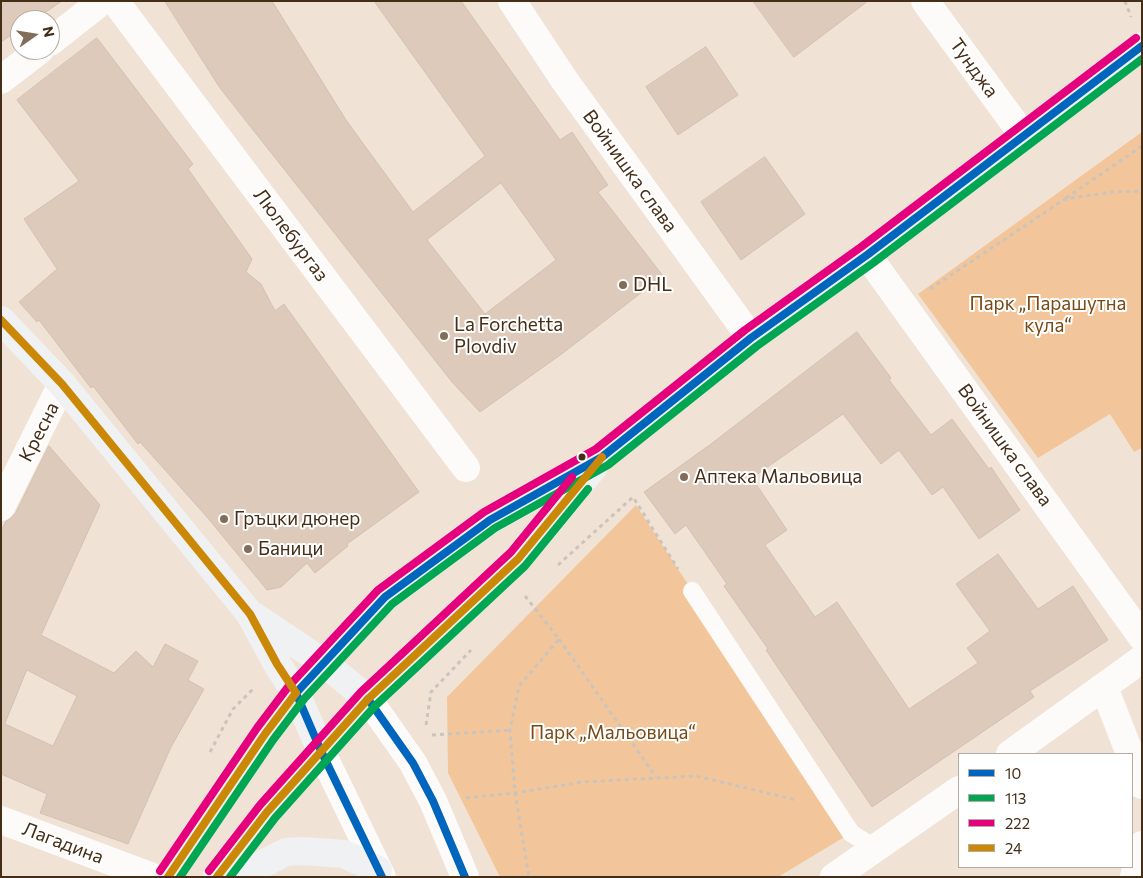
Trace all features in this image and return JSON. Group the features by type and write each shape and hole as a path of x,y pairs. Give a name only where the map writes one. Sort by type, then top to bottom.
{"main road":[{"path":"168,877 264,734 296,693 393,591 490,520 602,457 751,338 867,255 1142,46"},
{"path":"1,320 62,384 250,614 277,664 296,693 321,751"},
{"path":"217,877 267,812 368,699 518,559 602,457"},
{"path":"250,614 324,663 368,699"},
{"path":"237,877 286,852 304,851 344,854 380,873"}],"street":[{"path":"60,34 102,1"},
{"name":"Люлебургаз","path":"115,1 466,468"},
{"name":"Войнишка слава","path":"512,1 565,81 751,338"},
{"name":"Тунджа","path":"925,1 1023,135"},
{"path":"1,80 27,60"},
{"name":"Войнишка слава","path":"867,255 905,305 1142,637"},
{"name":"Кресна","path":"1,507 62,384"},
{"path":"1011,753 1142,659"},
{"path":"1104,687 1130,753"},
{"path":"368,699 413,763 433,801 465,877"},
{"path":"321,751 380,873"},
{"path":"1133,762 1142,785"},
{"path":"834,877 958,791"},
{"name":"Лагадина","path":"1,820 153,877"},
{"path":"1134,877 1142,845"}],"lane":[{"path":"692,591 846,827 851,833 876,849"}],"path":[{"path":"905,305 1142,146"},
{"path":"1065,199 1113,192 1142,191"},
{"path":"553,569 633,497 692,591"},
{"path":"532,589 524,596 559,639 657,778"},
{"path":"529,877 515,793 510,730 519,686 559,639"},
{"path":"425,727 431,692"},
{"path":"424,735 510,730"},
{"path":"433,801 515,793 582,782 696,776 800,801"}],"green space":[{"name":"Парк „Парашутна кула“","path":"1142,132 1142,448 1134,452 1110,414 1038,458 918,294"},
{"name":"Парк „Мальовица“","path":"636,505 851,833 778,877 500,877 448,773 447,697"}],"building":[{"path":"1,1 62,1 49,10 10,10 10,36 1,42"},
{"path":"165,1 272,1 346,120 413,212 485,156 374,1 461,1 560,140 572,132 608,185 598,192 663,276 563,353 480,412 452,382 220,88","holes":["501,183 556,260 485,314 427,240"]},
{"path":"753,1 868,1 794,57"},
{"path":"97,38 193,164 188,169 252,259 246,272 261,284 275,311 284,304 419,492 347,544 348,546 315,573 307,563 281,587 267,590 207,517 140,442 138,444 93,386 91,388 39,320 37,322 19,302 57,269 24,219 79,181 17,100"},
{"path":"706,47 738,95 678,135 646,87"},
{"path":"765,157 805,214 741,260 701,202"},
{"path":"857,332 891,378 889,380 931,435 952,419 989,469 991,467 1020,510 979,539 943,487 932,495 899,450 881,464 843,414 752,478 787,530 765,545 815,617 837,602 909,709 978,663 967,648 990,631 956,584 998,554 1038,609 1073,586 1108,640 1030,691 1034,697 872,807 766,650 768,649 724,586 727,584 686,525 675,534 644,492 711,444"},
{"path":"49,446 100,505 41,635 114,673 136,651 153,667 165,644 198,661 188,680 204,689 171,747 128,844 40,813 47,794 1,774 1,531 6,521 15,514","holes":["27,670 77,696 53,746 5,724"]}],"transit line":[{"name":"222","path":"160,871 257,728 288,687 378,590 484,512 596,449 745,330 861,247 1136,38"},
{"name":"10","path":"296,693 385,597 490,520 602,457 751,338 867,255 1142,46"},
{"name":"113","path":"180,877 273,740 304,699 392,604 495,528 608,465 757,346 873,263 1142,59"},
{"name":"24","path":"1,320 62,384 250,614 277,664 296,693"},
{"name":"24","path":"217,877 267,812 368,699 518,559 602,457"},
{"name":"222","path":"209,871 260,805 361,692 511,552 572,477"},
{"name":"113","path":"230,877 275,818 375,706 525,566 588,489"},
{"name":"10","path":"296,693 321,751 382,877"},
{"name":"24","path":"168,877 265,734 296,693"},
{"name":"10","path":"368,699 413,763 433,801 465,877"}],"place":[{"name":"DHL","path":"623,285"},
{"name":"La Forchetta Plovdiv","path":"444,336"},
{"name":"Аптека Мальовица","path":"684,477"},
{"name":"Гръцки дюнер","path":"224,519"},
{"name":"Баници","path":"248,549"}]}
